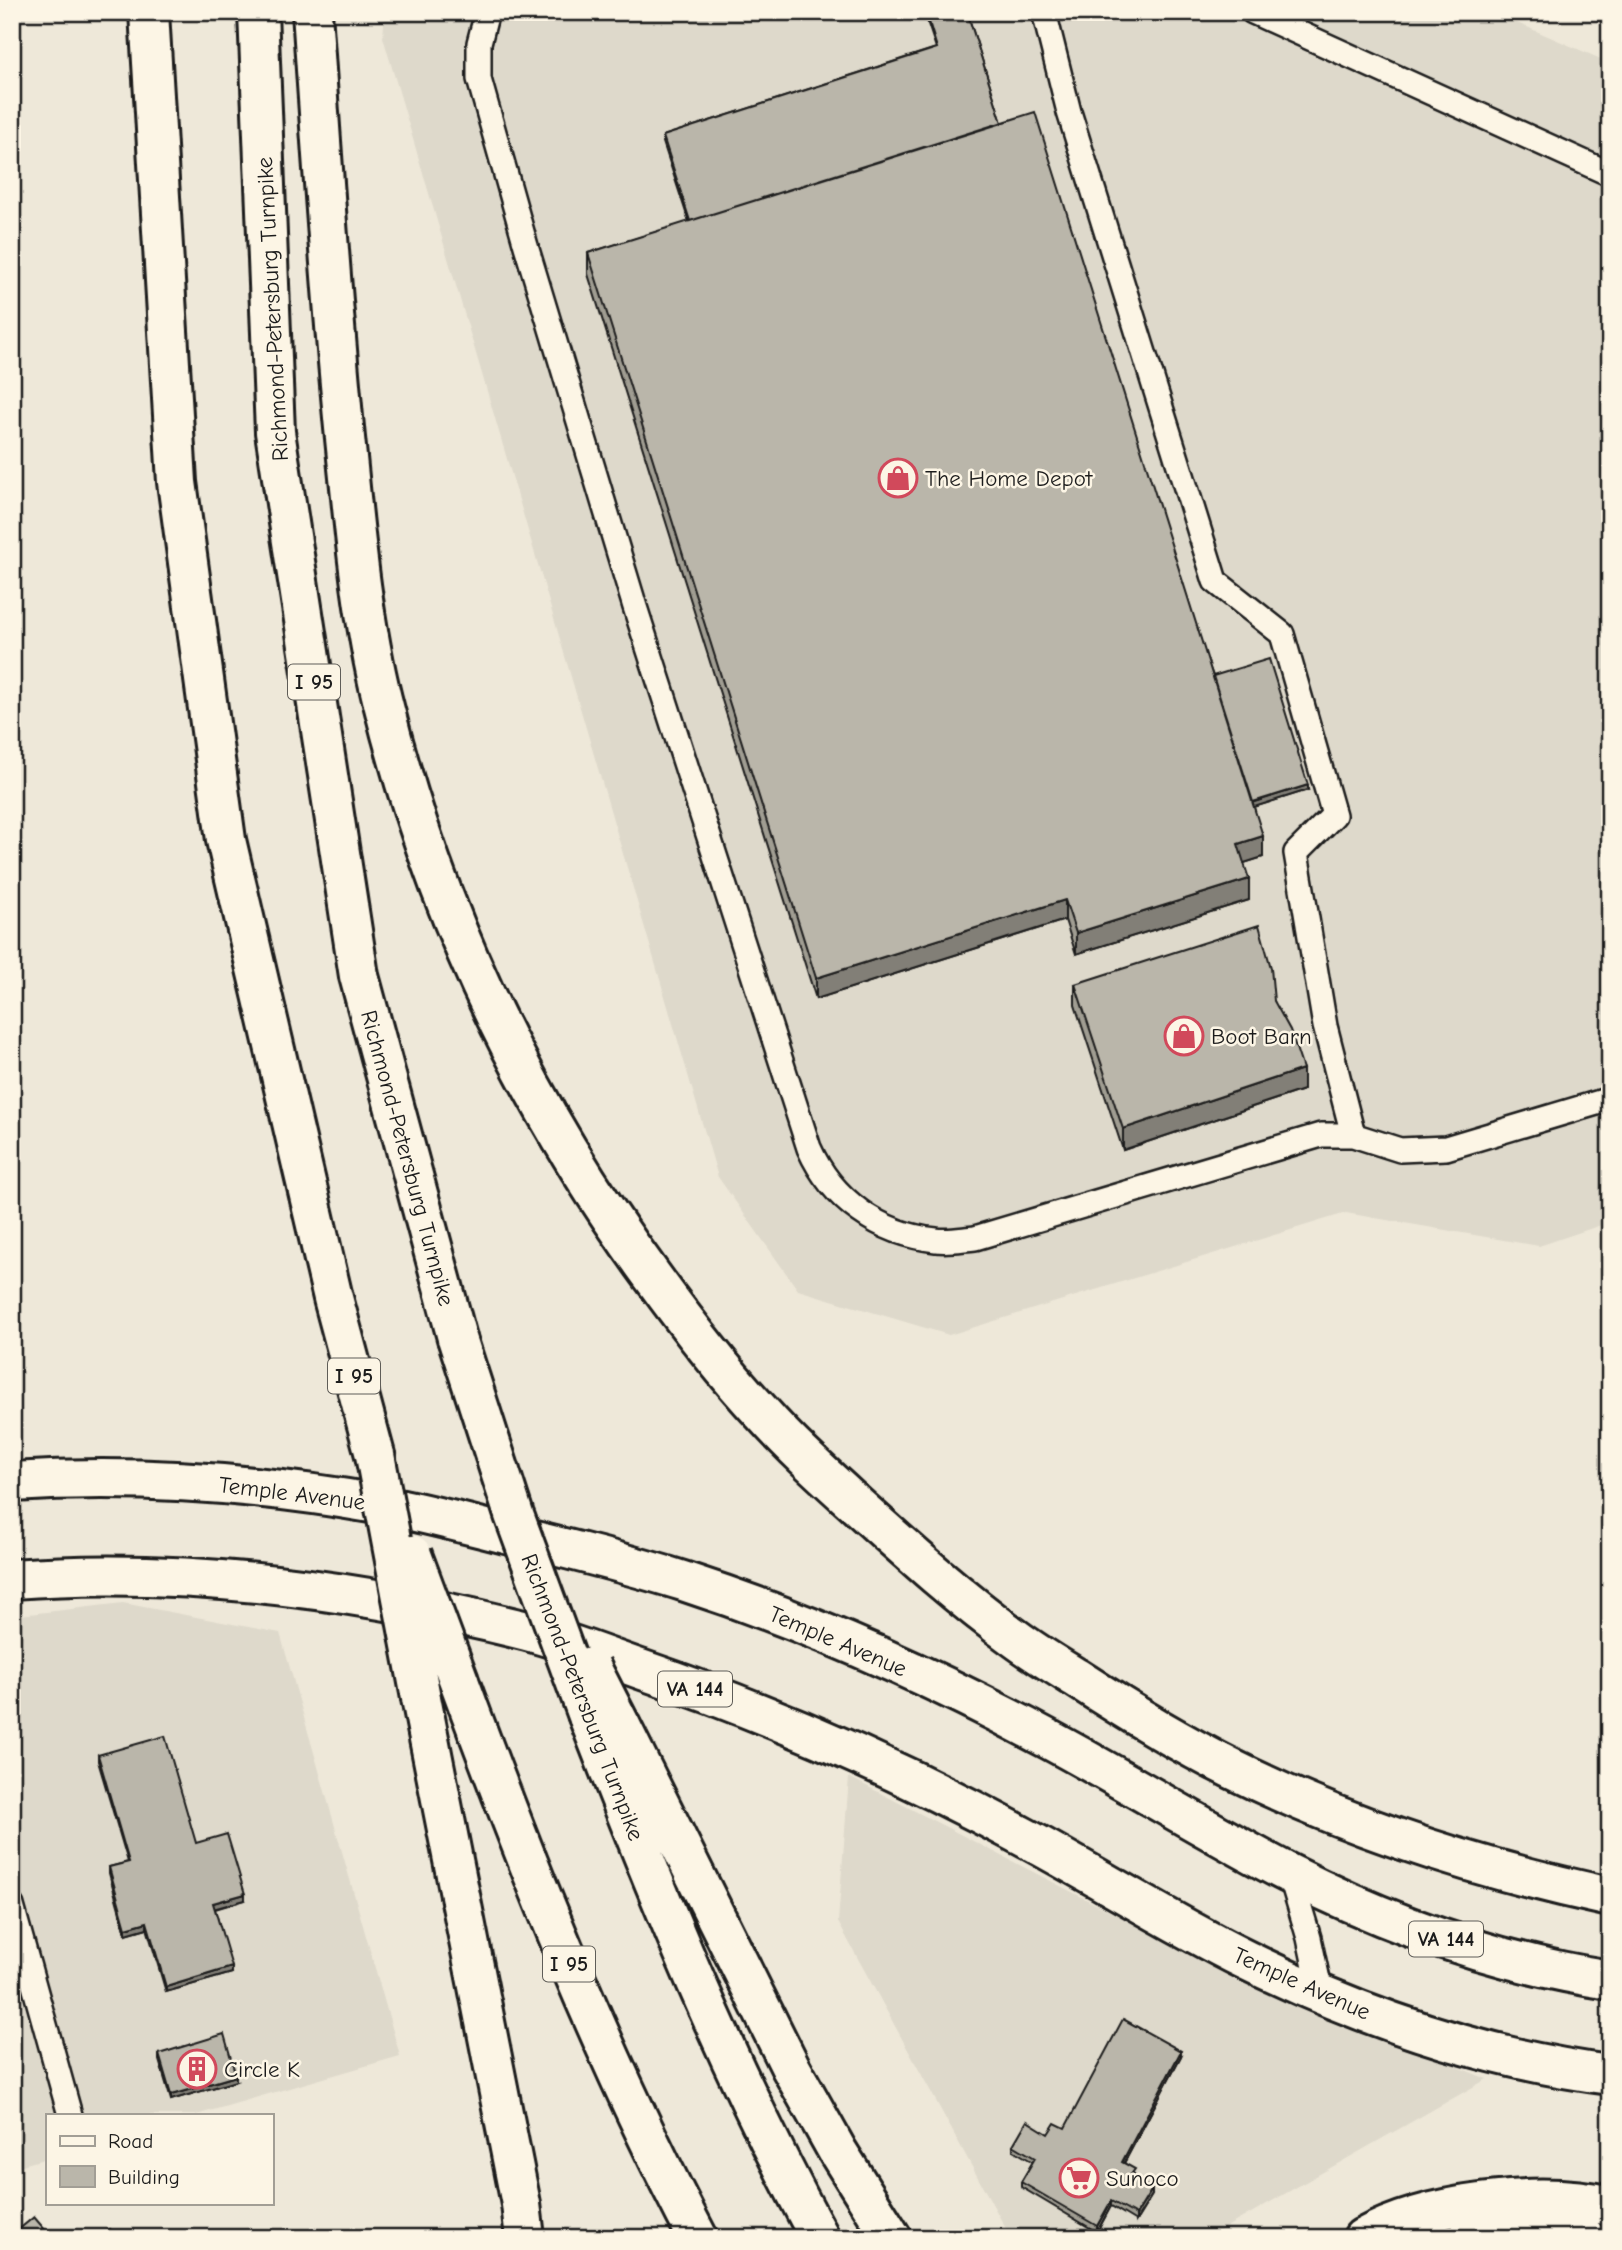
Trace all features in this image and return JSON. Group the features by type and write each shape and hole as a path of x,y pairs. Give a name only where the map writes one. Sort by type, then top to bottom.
{"main road":[{"name":"I 95","path":"149,12 177,482 226,840 333,1298 375,1455 503,1802 557,1938 619,2075 698,2238"},
{"name":"Richmond-Petersburg Turnpike","path":"258,12 275,432 359,976 457,1338 514,1515 604,1720 629,1823 717,2032 820,2238"},
{"path":"312,12 341,395 363,597 380,693 404,782 434,874 472,967 520,1068 620,1232 694,1333 763,1415 923,1566 1018,1640 1118,1705 1230,1768 1334,1814 1429,1849 1548,1884 1610,1897"},
{"path":"375,1455 521,2204 525,2238"},
{"name":"Temple Avenue","path":"12,1482 157,1479 239,1485 378,1504 600,1557 682,1581 769,1611 946,1687 1051,1740 1175,1812 1290,1874 1349,1901 1483,1952 1610,1980"},
{"name":"Temple Avenue","path":"12,1579 116,1576 277,1586 408,1604 532,1632 776,1718 909,1778 1022,1836 1246,1959 1321,1994 1402,2026 1483,2050 1610,2075"},
{"path":"604,1720 791,2068 838,2152 892,2238"},
{"path":"1363,2238 1379,2229 1421,2215 1468,2205 1508,2200 1552,2199 1610,2206"},
{"path":"1468,2238 1510,2233 1560,2234 1586,2238"}],"lane":[{"path":"487,12 479,43 479,79 526,246 635,607 808,1148 815,1162 841,1196 863,1215 902,1234 939,1241 975,1238 1321,1135 1353,1135 1400,1150 1446,1148 1610,1099"},
{"path":"1044,12 1069,112 1215,581 1282,634 1334,815 1296,853 1325,1026 1353,1135"},
{"path":"1253,12 1610,174"},
{"path":"1290,1874 1321,1994"},
{"path":"12,1906 70,2114"}],"shaded area":[{"path":"385,12 1492,12 1610,63 1610,1222 1539,1246 1346,1213 949,1335 798,1290 718,1177 383,37"},
{"path":"123,1603 280,1633 400,2056 199,2114 46,2114 46,2158 12,2168 12,1616"},
{"path":"849,1777 1237,1977 1487,2079 1207,2238 1011,2238 838,1922"}],"building":[{"path":"926,12 967,12 1002,123 690,221 663,136 937,48"},
{"name":"The Home Depot","path":"1035,112 1263,836 1238,844 1249,879 1076,933 1065,900 816,978 588,253"},
{"path":"1269,659 1308,785 1253,802 1213,676"},
{"name":"Boot Barn","path":"1259,925 1271,968 1274,1001 1290,1030 1303,1069 1123,1129 1075,984"},
{"path":"165,1736 196,1843 227,1834 245,1894 213,1903 232,1967 166,1987 147,1922 126,1928 109,1867 129,1862 98,1755"},
{"path":"1123,2019 1181,2051 1122,2162 1135,2169 1130,2176 1152,2189 1136,2215 1111,2201 1097,2226 1021,2182 1035,2158 1013,2145 1027,2121 1048,2134 1055,2123 1065,2128"},
{"name":"Circle K","path":"224,2034 236,2076 171,2095 159,2054"},
{"path":"34,2217 52,2238 12,2238 12,2235"},
{"path":"110,2229 118,2238 98,2238"}],"place":[{"name":"The Home Depot","path":"898,478"},
{"name":"Boot Barn","path":"1184,1036"},
{"name":"Circle K","path":"197,2069"},
{"name":"Sunoco","path":"1079,2178"}]}
